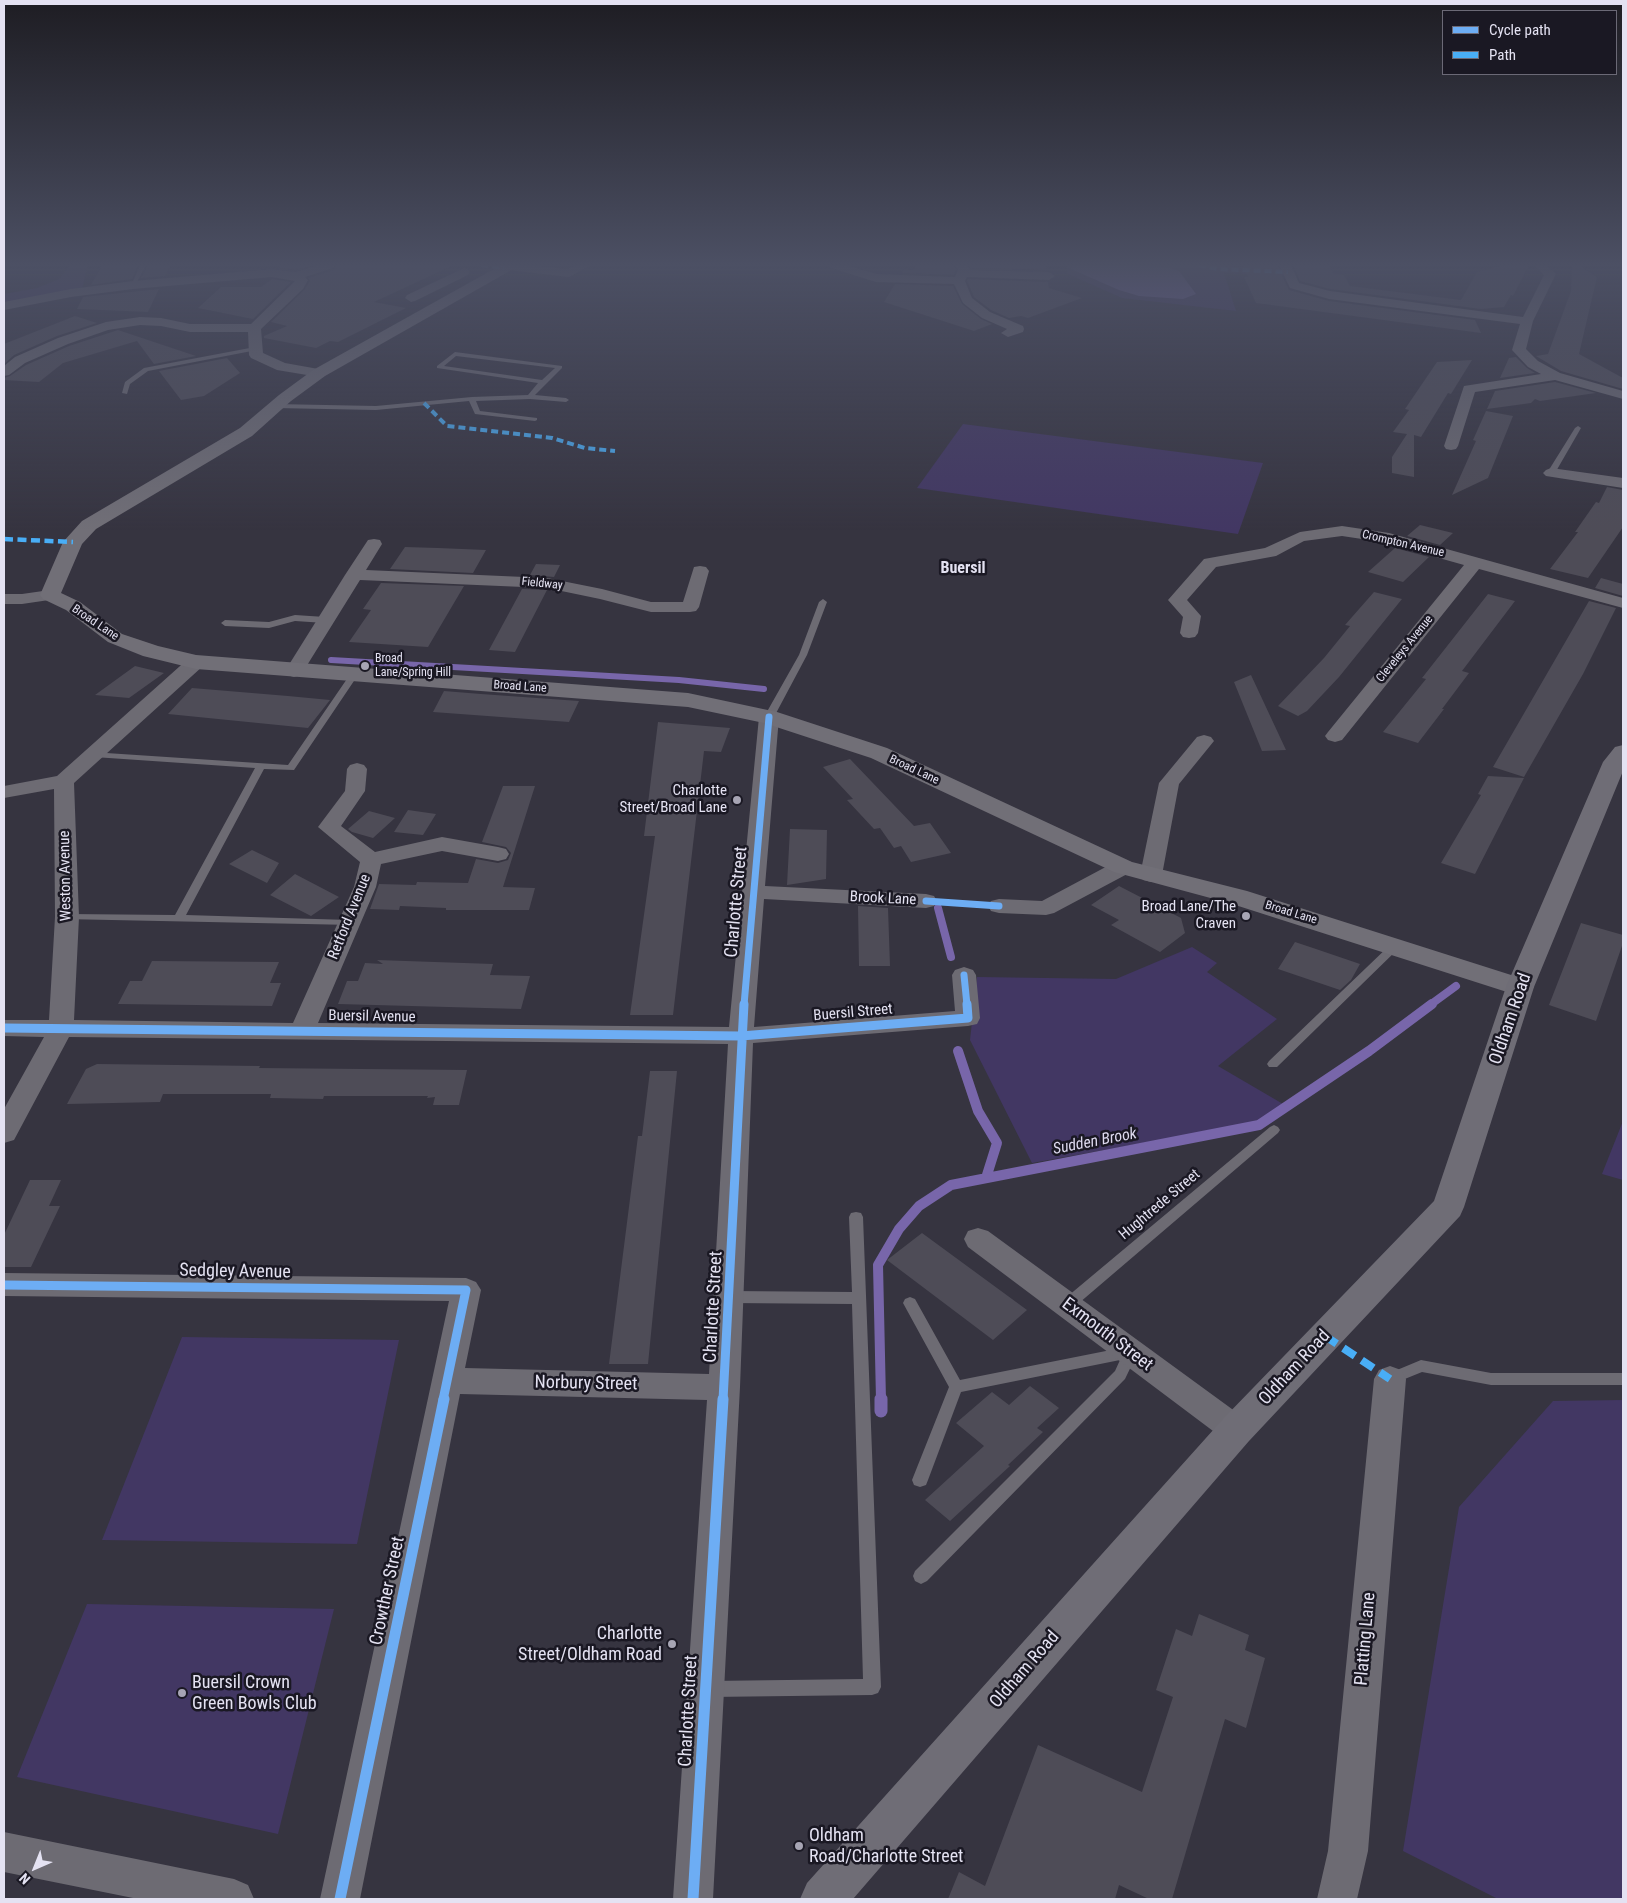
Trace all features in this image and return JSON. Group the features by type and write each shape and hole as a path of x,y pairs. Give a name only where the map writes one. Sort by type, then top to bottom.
{"main road":[{"path":"50,595 73,542 89,525 246,432 275,406 319,373 353,354"},
{"name":"Broad Lane","path":"50,595 73,606 115,638 151,651 196,662 688,700 769,717 828,734 879,753 1123,867 1238,897 1520,987"},
{"name":"Oldham Road","path":"823,1899 1236,1430 1448,1207 1520,987 1615,762 1623,752"}],"street":[{"path":"4,372 20,360 34,354"},
{"path":"256,354 282,367 319,373"},
{"path":"1523,354 1533,364 1555,376 1623,396"},
{"path":"1451,446 1469,389 1555,376"},
{"path":"1552,473 1623,483"},
{"name":"Crompton Avenue","path":"1189,633 1192,616 1178,600 1210,563 1270,552 1300,537 1342,531 1383,537 1623,603"},
{"path":"294,671 374,544"},
{"name":"Cleveleys Avenue","path":"1335,736 1475,562"},
{"name":"Fieldway","path":"354,575 547,583 602,594 651,608 690,607 700,571"},
{"path":"4,599 22,599 50,595"},
{"path":"4,792 64,781 196,662"},
{"name":"Charlotte Street","path":"693,1899 730,1297 741,1036 769,717"},
{"path":"1151,874 1169,783 1204,741"},
{"name":"Retford Avenue","path":"302,1030 365,887 372,860 329,827 355,791 357,769"},
{"name":"Weston Avenue","path":"4,1132 61,1028 67,917 64,781"},
{"path":"372,860 442,844 498,854"},
{"path":"999,906 1046,908 1123,867"},
{"name":"Brook Lane","path":"753,892 926,902"},
{"name":"Buersil Street","path":"741,1036 968,1018 964,975"},
{"name":"Buersil Avenue","path":"4,1028 741,1036"},
{"name":"Exmouth Street","path":"978,1239 1236,1430"},
{"name":"Sedgley Avenue","path":"4,1285 466,1290"},
{"name":"Crowther Street","path":"340,1899 466,1290"},
{"name":"Platting Lane","path":"1337,1899 1348,1851 1390,1379"},
{"name":"Norbury Street","path":"448,1381 724,1387"},
{"path":"4,1852 234,1899"}],"lane":[{"path":"125,393 127,383 146,369 229,354"},
{"path":"530,397 560,367 455,354 439,368 543,382"},
{"path":"275,406 376,408 472,399 530,397 566,400"},
{"path":"472,399 477,413 535,419"},
{"path":"1552,473 1578,428"},
{"path":"769,717 803,655 823,602"},
{"path":"224,623 269,625 294,618 325,620"},
{"path":"94,754 292,768 354,675"},
{"path":"179,918 261,766"},
{"path":"67,917 349,923"},
{"path":"1273,1064 1395,946"},
{"name":"Hughtrede Street","path":"1066,1305 1274,1130"},
{"path":"706,1689 872,1686 856,1217"},
{"path":"730,1297 859,1298"},
{"path":"910,1303 956,1387 920,1480"},
{"path":"956,1387 1130,1352"},
{"path":"921,1576 1120,1374 1130,1352"},
{"path":"1390,1379 1421,1366 1491,1379 1623,1379"}],"shaded area":[{"path":"963,424 1263,463 1238,534 917,488"},
{"path":"1192,947 1217,963 1207,972 1277,1019 1218,1066 1283,1104 1259,1122 1032,1163 970,1040 977,977 1116,979"},
{"path":"1623,1121 1623,1180 1602,1174"},
{"path":"182,1337 399,1340 357,1544 102,1540"},
{"path":"1623,1400 1623,1899 1498,1899 1403,1851 1459,1507 1553,1401"},
{"name":"Buersil Crown Green Bowls Club","path":"87,1604 334,1609 278,1834 17,1777"}],"building":[{"path":"4,354 17,354 14,355 4,364"},
{"path":"51,354 94,354 63,363 39,382 4,380 4,378 26,365"},
{"path":"146,354 189,354 196,356 154,364"},
{"path":"1579,354 1623,378 1623,389 1561,371 1536,356"},
{"path":"1516,357 1535,373 1500,378 1509,358"},
{"path":"227,358 240,373 204,396 181,400 159,371"},
{"path":"1472,360 1451,394 1448,393 1421,437 1414,435 1414,477 1392,473 1392,457 1407,434 1393,432 1409,410 1405,409 1437,362"},
{"path":"1555,382 1596,393 1540,401 1535,399 1531,403 1487,409 1495,391"},
{"path":"1486,411 1513,416 1488,478 1452,495 1476,441 1473,440"},
{"path":"1607,487 1623,490 1623,527 1588,578 1550,569 1578,532 1575,532 1596,502 1599,503"},
{"path":"1420,525 1453,533 1440,545 1407,536"},
{"path":"405,547 486,550 473,573 390,569"},
{"path":"1395,548 1429,557 1403,582 1368,572"},
{"path":"536,564 560,565 554,577 530,575"},
{"path":"1601,578 1623,584 1623,596 1595,588"},
{"path":"381,583 464,586 428,647 349,642 371,610 363,609"},
{"path":"522,589 547,590 515,652 489,650"},
{"path":"1374,592 1402,599 1339,677 1307,711 1298,716 1278,706 1324,658 1350,626 1345,625"},
{"path":"1488,594 1515,601 1462,671 1469,673 1442,709 1444,709 1418,743 1383,732 1426,679 1422,678"},
{"path":"1589,601 1616,608 1583,674 1524,777 1493,767"},
{"path":"135,666 164,673 129,698 95,695"},
{"path":"1251,675 1286,750 1262,751 1234,682"},
{"path":"192,688 330,700 308,728 168,714"},
{"path":"444,691 579,701 569,722 433,712"},
{"path":"658,722 730,728 721,752 704,751 673,1015 630,1015 655,836 644,836"},
{"path":"850,759 914,826 930,823 951,853 911,862 901,846 894,848 880,828 874,829 847,800 853,799 823,767"},
{"path":"1488,776 1524,778 1475,874 1441,863 1481,795 1478,794"},
{"path":"503,786 535,786 503,887 535,888 529,910 446,910 446,908 400,906 399,910 370,909 379,884 416,885 417,882 468,883 476,859 498,863 508,860 511,853 506,847 482,842"},
{"path":"408,810 436,814 423,835 394,832"},
{"path":"369,811 395,818 373,838 348,829"},
{"path":"790,829 827,830 826,879 787,885"},
{"path":"252,850 279,863 267,883 229,864"},
{"path":"295,874 339,897 311,916 270,895"},
{"path":"1119,886 1181,918 1185,933 1160,952 1111,925 1119,920 1091,905"},
{"path":"858,906 888,908 890,966 859,966"},
{"path":"1581,923 1623,935 1623,943 1596,1021 1549,1005"},
{"path":"1295,942 1360,964 1351,980 1340,990 1278,969"},
{"path":"377,960 493,964 490,975 530,976 521,1009 338,1004 347,981 358,981 365,963 383,964"},
{"path":"152,961 279,962 270,983 281,983 272,1006 118,1004 130,981 142,981"},
{"path":"97,1064 467,1070 459,1105 433,1105 435,1097 427,1098 428,1096 324,1096 323,1099 270,1098 271,1094 163,1094 160,1102 67,1104 86,1069"},
{"path":"650,1071 677,1071 648,1364 609,1364 638,1136 642,1136"},
{"path":"30,1180 61,1180 49,1206 60,1206 31,1267 4,1267 4,1235"},
{"path":"922,1233 1027,1310 993,1340 887,1260"},
{"path":"1030,1386 1059,1408 1037,1428 1043,1432 1008,1465 1010,1466 950,1521 925,1500 984,1446 956,1423 992,1392 1009,1405"},
{"path":"1199,1614 1249,1635 1245,1650 1265,1658 1246,1728 1225,1719 1172,1899 1149,1899 1119,1885 1115,1899 948,1899 959,1872 985,1886 1038,1745 1142,1792 1173,1697 1156,1690 1176,1629 1192,1636"}],"waterway":[{"path":"331,660 679,680 764,689"},
{"path":"938,908 951,957"},
{"name":"Sudden Brook","path":"1430,1005 1456,986"},
{"name":"Sudden Brook","path":"881,1400 878,1265 899,1229 919,1206 951,1185 1259,1125 1369,1051 1432,1004"},
{"path":"958,1051 978,1111 997,1143 986,1178"},
{"name":"Sudden Brook","path":"881,1400 881,1411"}],"marked path":[{"path":"424,403 447,426 552,438 585,448 615,451"},
{"path":"4,539 73,542"},
{"path":"1325,1336 1390,1379"}],"cycle path":[{"path":"693,1899 729,1297 741,1036 769,717"},
{"path":"926,901 999,906"},
{"path":"4,1028 741,1036 968,1018 964,975"},
{"path":"4,1285 466,1290 340,1899"}],"place":[{"name":"Broad Lane/Spring Hill","path":"365,666"},
{"name":"Charlotte Street/Broad Lane","path":"737,800"},
{"name":"Broad Lane/The Craven","path":"1246,916"},
{"name":"Charlotte Street/Oldham Road","path":"672,1644"},
{"name":"Buersil Crown Green Bowls Club","path":"182,1693"},
{"name":"Oldham Road/Charlotte Street","path":"799,1846"}],"district":[{"name":"Buersil","path":"963,569"}]}
